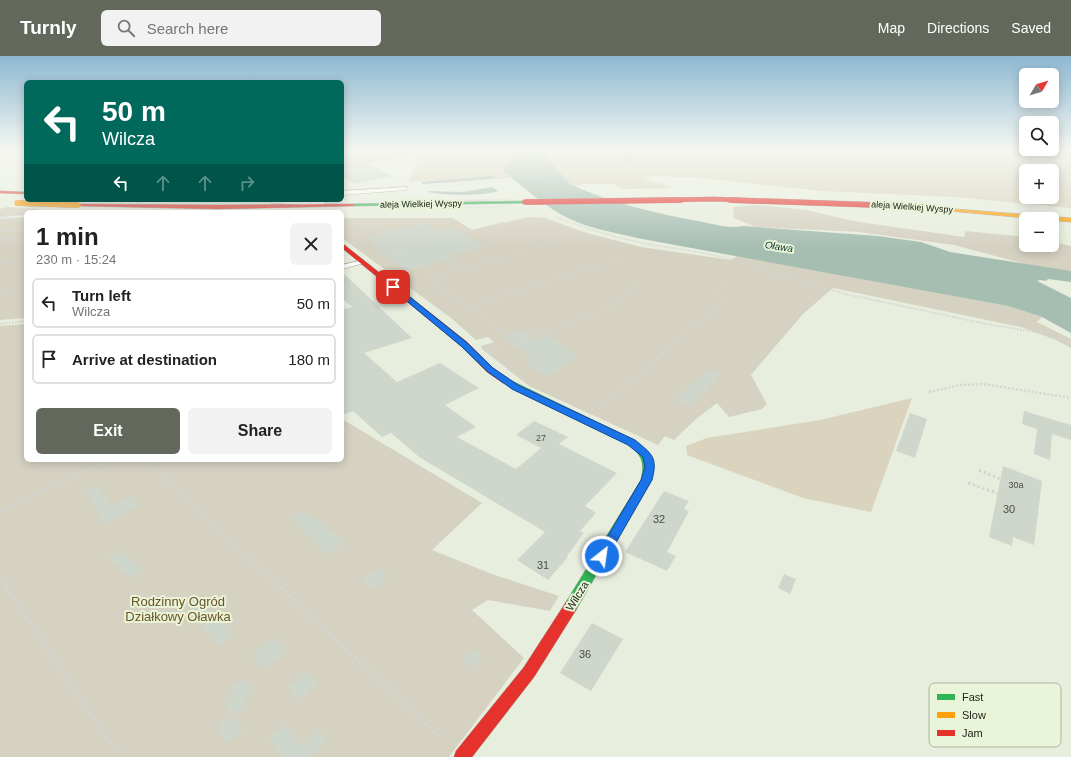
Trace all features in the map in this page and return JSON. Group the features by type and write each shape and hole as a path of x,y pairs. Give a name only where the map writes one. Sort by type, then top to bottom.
{"main road":[{"path":"0,192 24,193"},
{"name":"aleja Wielkiej Wyspy","path":"6,202 74,202 217,207 433,205 623,198 739,198 905,206 1071,220"},
{"name":"aleja Wielkiej Wyspy","path":"181,202 250,206"},
{"name":"Wilcza","path":"344,247 473,353 490,370 515,387 631,442 648,456 650,467 646,480 573,604 529,672 462,757"}],"street":[{"path":"48,210 74,202"},
{"path":"298,202 348,206"}],"lane":[{"path":"344,193 387,193 406,188"},
{"path":"344,266 362,262"}],"path":[{"path":"461,185 481,182"},
{"path":"406,188 495,182"},
{"path":"656,182 667,185"},
{"path":"551,215 586,228 638,242 697,251 735,260 788,278 850,295 982,323 1040,333 1071,343"},
{"path":"360,220 400,249"},
{"path":"374,256 505,222"},
{"path":"0,231 24,230"},
{"path":"0,240 24,238"},
{"path":"502,331 429,278 560,240"},
{"path":"468,307 627,256"},
{"path":"0,262 24,260"},
{"path":"473,353 574,322 611,307 640,283"},
{"path":"586,421 723,300 716,294 726,284"},
{"path":"0,291 24,288"},
{"path":"0,324 24,321"},
{"path":"929,392 952,386 993,384 1071,398"},
{"path":"0,511 106,462"},
{"path":"146,462 341,646 462,757"},
{"path":"979,470 1000,479"},
{"path":"968,483 997,493"},
{"path":"0,578 119,757"}],"green space":[{"path":"756,205 807,210 853,221 964,237 966,231 1019,236 1019,252 1059,252 1059,243 1071,246 1071,271 1037,267 954,245 859,232 756,227 734,218 733,207"},
{"path":"7,207 39,209 24,210 24,215 0,217 0,209"},
{"path":"24,217 24,318 0,320 0,219"},
{"path":"529,217 545,218 587,233 641,247 731,260 737,256 1008,306 1042,317 1037,322 1071,339 1071,348 1056,340 1021,327 833,288 803,314 751,375 767,404 762,409 729,417 717,403 696,419 674,440 665,436 658,445 529,386 482,349 481,346 494,342 488,337 476,340 451,318 344,239 344,218 453,218 472,230"},
{"name":"Rodzinny Ogród Działkowy Oławka","path":"24,324 24,462 344,462 344,420 482,503 432,550 492,574 559,596 550,611 488,600 472,610 524,658 449,757 0,757 0,326"}],"shaded area":[{"path":"445,182 463,182 446,183"},
{"path":"568,182 652,182 673,188 624,189 613,184 585,184 574,186"},
{"path":"737,182 1019,182 1019,203 956,197 820,191"},
{"path":"1059,182 1071,182 1071,208 1029,204 1059,204"},
{"path":"912,398 871,512 803,498 687,455 686,446 707,438 820,420"}],"water":[{"name":"Oława","path":"517,182 568,182 585,191 633,207 726,227 743,226 878,236 921,242 950,252 1071,271 1071,282 1048,279 1046,281 1037,281 1071,298 1071,333 1042,317 1008,306 637,238 602,230 568,218"},
{"path":"492,187 498,191 484,194 462,195 440,194 427,191 463,192"}],"building":[{"path":"350,182 365,182 354,184"},
{"path":"423,223 435,231 452,227 486,248 450,255 455,258 406,271 376,248 367,236"},
{"path":"344,274 412,338 364,353 397,382 440,363 479,388 445,405 476,427 457,437 516,469 541,448 516,435 534,421 568,437 559,444 617,473 585,506 596,513 580,531 584,533 567,556 568,557 548,580 517,560 545,532 419,457 391,433 382,437 353,411 344,414 344,309 352,307 344,300"},
{"path":"521,330 535,339 550,335 577,357 548,377 525,365 534,360 501,336"},
{"path":"707,370 721,375 690,405 675,399"},
{"path":"1024,411 1071,425 1071,440 1052,434 1050,460 1034,454 1037,429 1022,424"},
{"path":"910,413 927,419 915,458 896,451"},
{"path":"1003,466 1042,481 1034,545 1013,537 1012,546 989,537"},
{"path":"97,485 113,506 133,495 139,506 105,524 97,514 99,513 84,491"},
{"path":"664,491 689,501 684,509 689,511 667,552 676,556 667,571 625,552"},
{"path":"303,510 345,542 326,555 291,518"},
{"path":"119,550 143,570 131,578 108,558"},
{"path":"378,568 388,576 373,589 363,580"},
{"path":"784,574 796,579 790,594 778,588"},
{"path":"195,595 234,635 218,646 202,626 204,624 184,602"},
{"path":"592,623 623,639 591,691 560,673"},
{"path":"273,637 288,650 265,669 252,656"},
{"path":"473,649 483,658 473,668 463,659"},
{"path":"306,672 318,683 299,700 288,688"},
{"path":"243,678 254,688 243,699 248,703 235,715 222,703 234,693 229,689"},
{"path":"231,715 244,729 228,743 217,731 220,728 219,726"},
{"path":"284,724 302,746 319,730 328,740 313,755 307,752 311,757 284,757 268,738"}],"waterway":[{"path":"423,183 438,182"}],"traffic: fast":[{"path":"353,205 525,202"},
{"path":"506,381 515,387 631,442 641,450 648,462 646,480 571,606"}],"traffic: slow":[{"path":"17,203 78,205"},
{"path":"905,206 1071,220"}],"traffic: jam":[{"path":"0,192 24,193"},
{"path":"525,202 715,199 905,206"},
{"path":"78,205 217,207 353,205"},
{"path":"344,247 464,344 490,370 506,381"},
{"path":"462,757 529,672 571,606"}],"route":[{"path":"393,287 464,344 490,370 515,387 631,442 648,456 650,467 646,480 602,556"}]}
